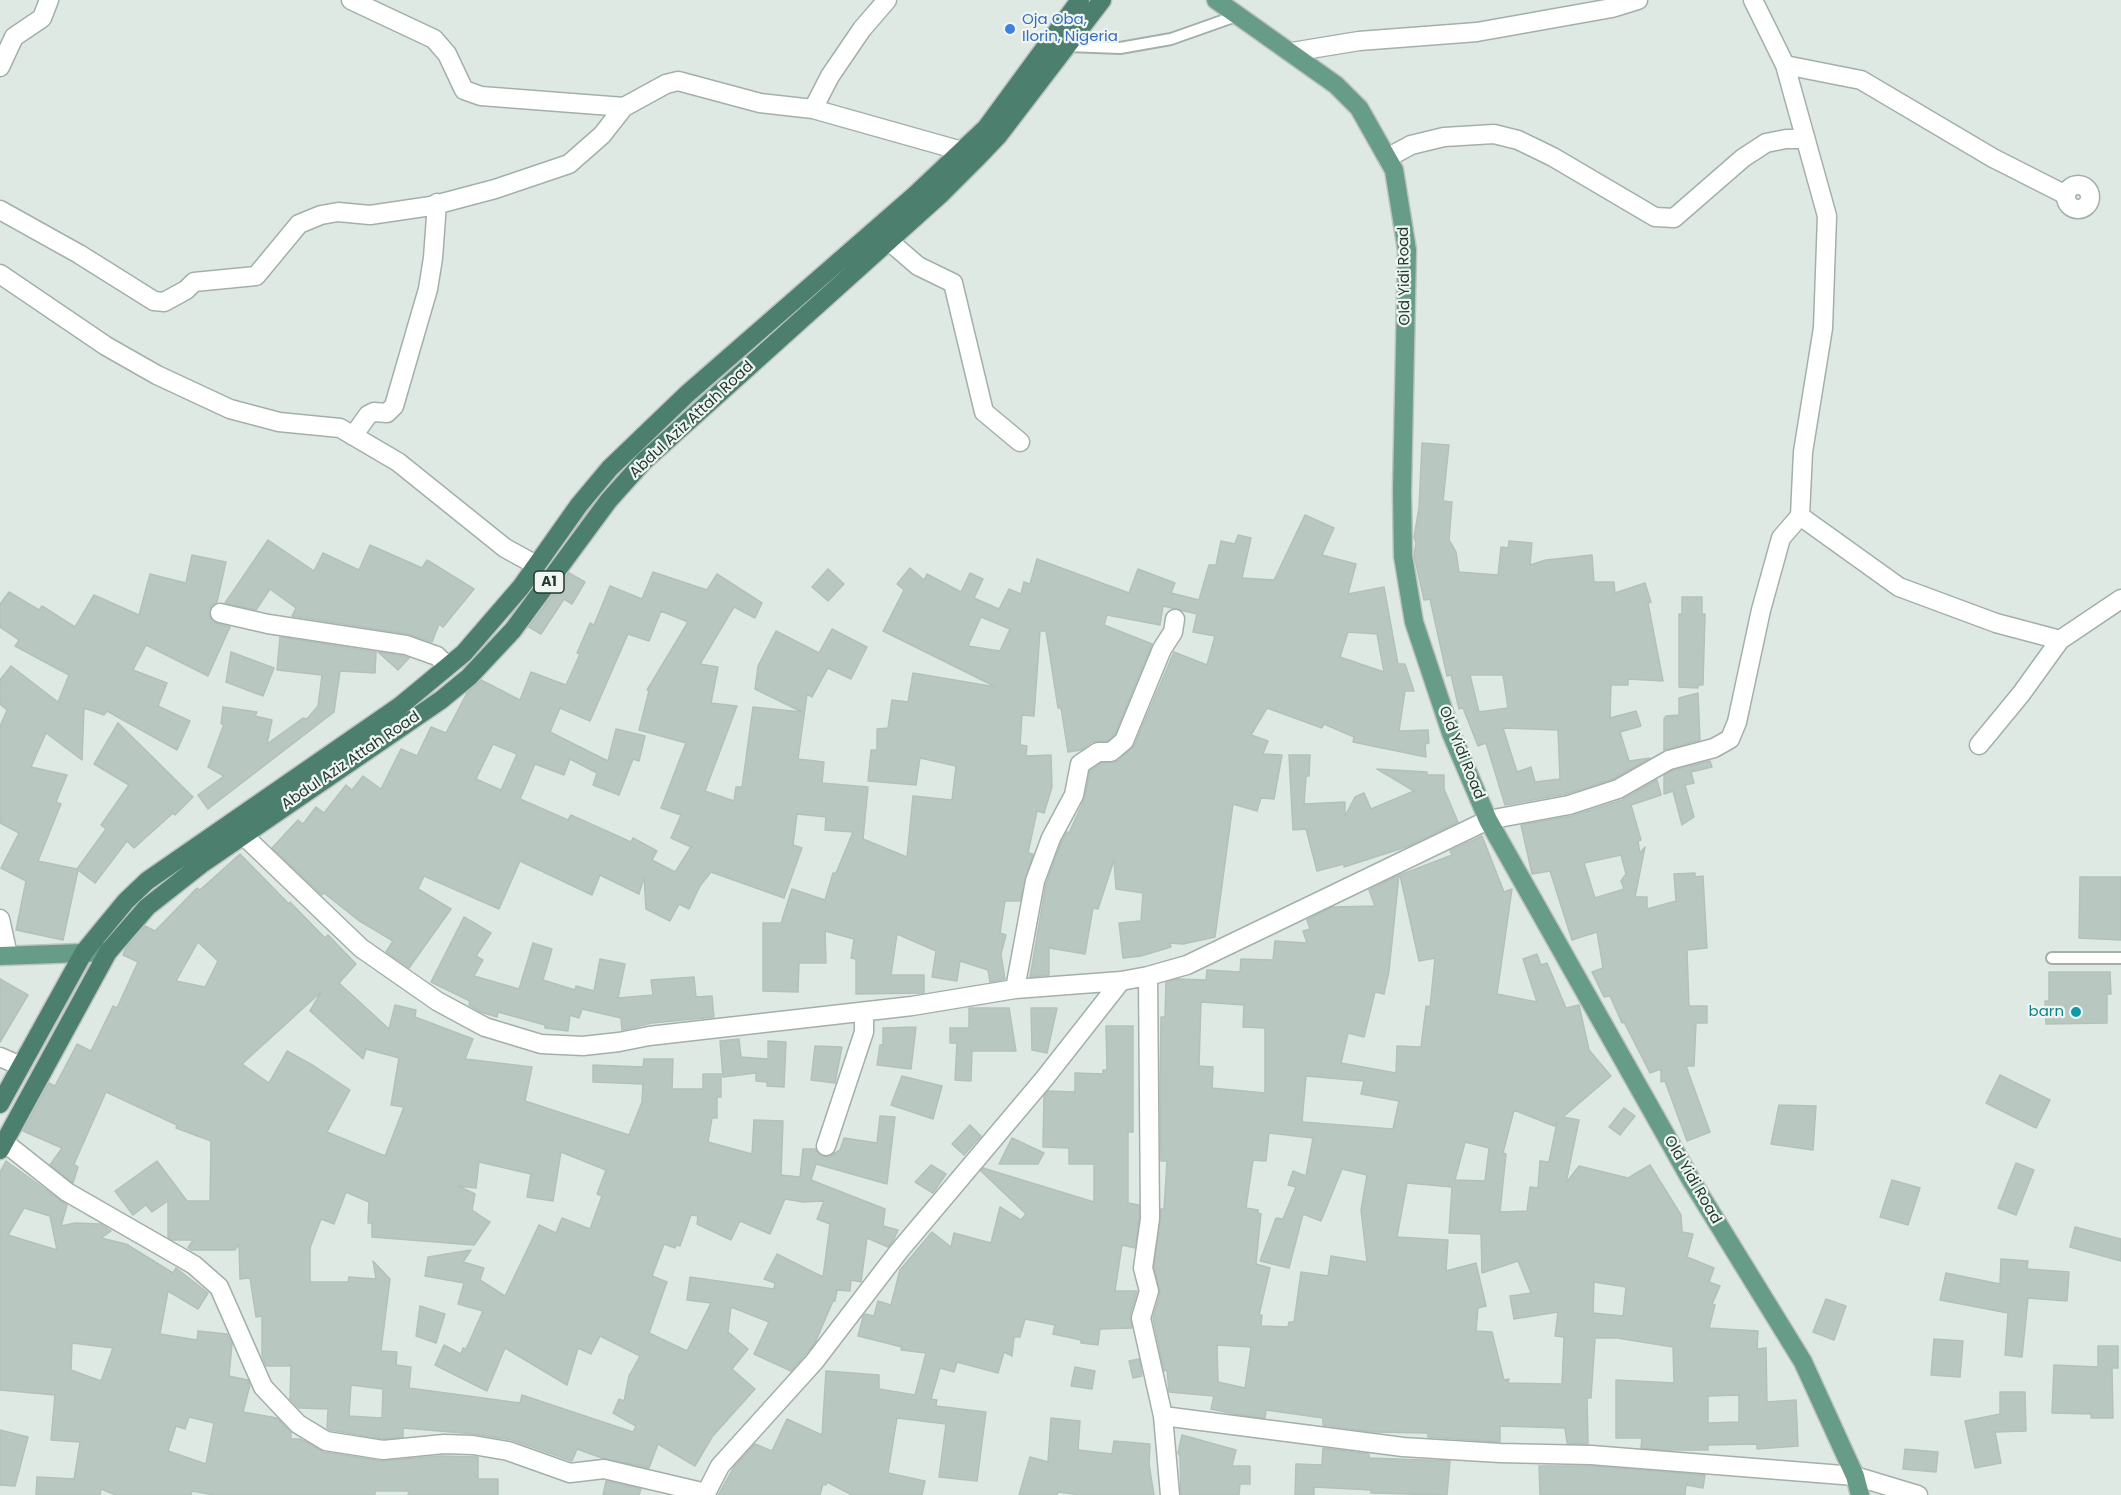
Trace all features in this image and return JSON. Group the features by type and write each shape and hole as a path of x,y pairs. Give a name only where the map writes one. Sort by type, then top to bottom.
{"highway":[{"name":"Abdul Aziz Attah Road","path":"0,1104 84,952 106,923 147,881 359,736 464,653 494,620 579,505 647,431 986,128 1080,0"},
{"name":"Abdul Aziz Attah Road","path":"2,1146 108,952 147,907 170,887 441,700 469,677 513,630 609,500 645,460 941,194 998,136 1068,46 1090,12 1102,0"},
{"path":"552,542 569,553"}],"main road":[{"name":"Old Yidi Road","path":"1216,0 1336,85 1359,108 1394,170 1407,250 1402,492 1403,556 1414,622 1451,734 1488,820 1691,1180 1803,1362 1855,1476 1860,1495"},
{"path":"4,956 108,952"}],"street":[{"path":"2,57 14,37 42,18 49,0"},
{"path":"351,0 434,39 447,54 464,90 481,96 624,107"},
{"path":"813,109 842,57 887,0"},
{"path":"1292,52 1359,41 1477,32 1612,8 1638,0"},
{"path":"243,835 361,948 438,1001 485,1027 541,1044 592,1045 864,1012 1015,989 1121,981 1148,976 1187,965 1488,820 1569,805 1618,789 1669,760 1714,748 1730,739 1737,722 1761,610 1781,538 1800,516 1803,452 1823,328 1827,216 1785,65 1753,0"},
{"path":"1785,65 1861,80 1993,158 2066,195"},
{"path":"0,210 48,235 154,301 164,302 186,290 194,282 256,276 299,224 310,218 330,212 370,215 437,203 495,189 569,164 602,135 624,107 666,84 678,81 760,103 813,109 962,151"},
{"path":"1387,158 1411,146 1444,137 1494,134 1518,140 1553,158 1655,218 1674,218 1743,158 1766,143 1786,139 1805,139"},
{"path":"353,436 368,415 374,412 387,413 394,406 428,289 437,203"},
{"path":"889,241 918,266 953,283 984,412 1020,442"},
{"path":"0,274 106,346 157,375 230,409 279,423 340,428 398,462 505,548 536,565"},
{"path":"1800,516 1899,587 1996,623 2060,640"},
{"path":"1979,745 2021,694 2060,640 2121,599"},
{"path":"220,613 267,624 406,645 437,656 447,666"},
{"path":"1015,989 1033,888 1051,838 1074,795 1080,764 1098,752 1111,752 1124,741 1162,649 1173,632 1175,619"},
{"path":"0,919 4,956"},
{"path":"1148,976 1150,1219 1143,1268 1149,1291 1141,1318 1162,1416 1170,1495"},
{"path":"2,1146 67,1192 194,1265 219,1287 263,1387 298,1424 326,1441 383,1450 444,1444 473,1445 508,1451 570,1473 604,1468 705,1494 720,1466 814,1362 899,1251 1036,1088 1121,981"},
{"path":"826,1146 864,1032 864,1012"},
{"path":"0,1056 21,1066"},
{"path":"1162,1416 1403,1447 1592,1455 1855,1476 1918,1495"}],"lane":[{"path":"1068,46 1131,46 1171,39 1239,15"},
{"path":"2052,958 2121,958"}],"building":[{"path":"1422,443 1449,445 1443,501 1452,502 1449,540 1456,552 1459,572 1498,575 1501,547 1508,548 1509,541 1532,543 1530,565 1546,560 1592,555 1594,582 1614,582 1615,593 1645,583 1651,602 1648,603 1663,681 1628,679 1628,685 1611,685 1610,718 1636,711 1641,726 1620,732 1629,761 1650,758 1613,779 1566,794 1505,805 1486,743 1478,746 1463,708 1459,709 1451,675 1447,676 1430,599 1424,600 1414,555 1416,543 1414,537 1419,508","holes":["1470,675 1503,675 1508,708 1479,712","1503,728 1558,730 1560,779 1535,782 1531,767 1517,772"]},
{"path":"1305,515 1334,528 1322,555 1356,564 1348,594 1384,587 1398,664 1405,664 1414,691 1405,691 1399,731 1428,730 1429,743 1425,744 1426,757 1353,742 1354,737 1324,724 1322,728 1267,708 1251,735 1268,741 1263,754 1282,755 1274,799 1261,798 1257,811 1233,804 1215,937 1183,944 1170,943 1171,947 1141,956 1123,958 1119,923 1141,921 1143,893 1116,889 1114,860 1098,909 1093,908 1085,954 1049,948 1049,975 1030,977 1046,884 1061,843 1067,832 1069,833 1084,800 1090,771 1101,763 1118,761 1134,746 1174,652 1207,665 1215,636 1193,632 1197,614 1163,606 1160,625 1107,615 1104,625 1152,644 1115,734 1107,741 1092,742 1081,750 1068,752 1061,708 1058,708 1046,631 1040,631 1034,716 1022,715 1020,745 1027,746 1026,756 1051,755 1052,787 1044,813 1037,811 1028,853 1033,854 1020,901 1005,901 1000,933 1006,935 1001,954 1005,979 990,982 988,970 960,961 957,981 932,977 936,951 897,934 891,975 924,975 924,993 856,994 856,959 851,958 854,939 825,931 826,963 799,963 798,992 763,991 763,923 781,923 792,889 825,900 833,873 836,873 853,832 825,830 826,817 797,814 793,845 802,848 784,898 711,872 700,886 689,909 679,904 670,921 646,909 644,877 639,894 600,875 592,895 520,861 499,909 424,876 418,889 451,909 409,968 386,952 393,941 358,920 324,893 322,895 272,848 298,820 303,824 316,807 324,813 346,785 352,790 363,776 381,789 401,749 417,756 431,727 446,733 467,693 481,680 520,700 531,672 566,685 580,654 577,653 590,623 594,625 610,586 642,599 653,572 707,590 717,574 762,603 755,618 734,607 700,664 718,667 711,703 737,706 705,791 734,801 736,787 742,787 753,707 802,712 755,689 758,666 776,631 819,653 832,629 867,647 851,679 828,668 812,697 807,694 798,759 824,762 822,783 868,787 863,839 907,857 913,796 952,800 956,766 920,758 916,785 868,781 871,750 877,750 877,729 888,728 892,700 908,702 913,673 996,687 883,631 904,590 897,584 910,568 924,580 927,574 961,592 970,573 983,579 974,598 999,609 1009,589 1021,594 1024,582 1030,584 1037,559 1129,593 1138,569 1175,583 1171,593 1199,600 1209,565 1216,565 1221,541 1235,544 1238,535 1251,538 1242,578 1274,580","holes":["661,611 688,622 647,690 649,691 639,730 686,743 661,808 681,815 671,838 691,847 675,872 652,860 657,851 633,838 631,842 571,815 568,820 520,799 535,764 564,775 570,759 597,773 593,785 619,795 633,759 639,761 645,736 616,729 608,761 550,732 560,708 590,721 628,634 649,641","981,617 1010,629 1000,651 968,646","1348,632 1377,634 1384,672 1340,657","493,744 517,754 501,790 476,779"]},
{"path":"268,540 314,571 323,553 359,570 370,545 422,568 427,560 474,589 443,627 439,624 432,642 408,634 292,616 296,608 270,589 256,610 225,603"},
{"path":"192,555 226,562 217,602 211,606 209,616 213,622 230,627 208,676 146,645 133,670 167,683 158,706 190,721 177,750 107,711 104,715 84,708 82,760 46,733 31,767 67,775 56,802 61,804 38,861 77,869 106,829 101,825 129,785 94,764 118,723 193,797 175,815 173,813 134,848 127,841 95,883 78,870 63,940 16,930 26,881 1,868 19,833 0,823 0,726 7,710 0,704 0,680 11,666 58,702 69,675 15,646 19,640 0,627 0,604 9,592 39,610 42,606 75,627 94,595 139,615 150,574 186,583"},
{"path":"828,569 844,584 828,601 812,587"},
{"path":"569,573 585,582 572,604 564,599 541,634 529,627"},
{"path":"1682,597 1702,597 1702,614 1705,614 1703,685 1698,685 1698,688 1679,687 1679,614 1682,614"},
{"path":"280,637 376,652 375,673 340,671 334,712 208,809 198,795 224,776 208,767 224,724 221,724 223,707 257,712 255,716 272,720 267,744 303,718 307,719 318,706 322,675 277,670"},
{"path":"231,652 274,668 263,696 226,682"},
{"path":"378,652 403,656 409,658 398,670"},
{"path":"1698,693 1700,740 1664,750 1664,719 1666,716 1679,715 1679,698"},
{"path":"1289,755 1310,755 1304,804 1345,802 1345,816 1355,797 1364,793 1371,809 1414,791 1377,769 1427,772 1427,775 1444,775 1444,789 1458,822 1406,847 1344,867 1344,864 1317,871 1306,829 1293,830"},
{"path":"1710,761 1712,767 1691,772 1694,783 1685,785 1694,817 1682,825 1673,791 1664,794 1664,776 1673,770"},
{"path":"1657,780 1661,795 1631,805 1641,840 1638,841 1640,853 1645,847 1635,897 1647,897 1647,909 1676,901 1674,874 1695,873 1695,877 1703,876 1707,948 1687,950 1689,1006 1707,1006 1707,1023 1696,1023 1694,1066 1686,1066 1710,1132 1687,1141 1665,1081 1661,1082 1661,1069 1650,1073 1610,996 1604,997 1592,972 1603,968 1597,932 1572,940 1550,871 1532,874 1521,825 1572,816 1622,800","holes":["1621,855 1626,874 1621,881 1624,889 1595,898 1584,863"]},
{"path":"1482,836 1504,892 1512,889 1497,994 1537,1002 1523,959 1537,954 1541,965 1547,963 1566,1008 1579,1005 1589,1050 1611,1076 1563,1117 1579,1120 1566,1183 1579,1166 1628,1178 1650,1165 1681,1215 1682,1232 1693,1234 1687,1257 1714,1268 1709,1282 1720,1286 1712,1304 1715,1305 1709,1328 1758,1331 1757,1349 1766,1348 1767,1402 1796,1400 1798,1446 1757,1449 1757,1444 1708,1445 1708,1450 1664,1450 1641,1448 1642,1438 1616,1438 1616,1380 1674,1383 1673,1347 1617,1338 1595,1338 1591,1398 1587,1398 1588,1444 1567,1443 1565,1428 1500,1426 1500,1442 1428,1437 1428,1433 1372,1432 1323,1425 1323,1418 1266,1410 1265,1418 1234,1414 1211,1409 1214,1396 1169,1392 1167,1370 1164,1371 1153,1318 1160,1294 1154,1267 1161,1209 1164,1209 1167,1161 1161,1161 1160,1089 1161,1017 1165,1017 1166,982 1178,979 1206,980 1207,970 1240,972 1241,959 1273,960 1275,941 1307,943 1303,931 1310,929 1307,920 1332,907 1375,906 1369,890 1399,875 1389,971 1384,994 1375,992 1364,1037 1348,1033 1341,1063 1396,1073 1397,1046 1421,1047 1426,1006 1430,1007 1435,958 1419,961 1400,875 1452,855 1450,851","holes":["1201,1002 1244,1005 1243,1027 1265,1028 1265,1093 1212,1088 1213,1067 1199,1066","1306,1076 1364,1081 1361,1094 1399,1101 1393,1129 1302,1122","1514,1110 1554,1126 1557,1122 1549,1162 1540,1161 1538,1188 1530,1187 1527,1211 1500,1212 1506,1154 1503,1153","1269,1133 1313,1138 1306,1176 1293,1171 1288,1185 1296,1187 1283,1219 1276,1218 1260,1261 1289,1268 1303,1214 1321,1221 1342,1169 1367,1175 1361,1210 1367,1262 1331,1256 1328,1276 1301,1272 1294,1322 1289,1322 1288,1327 1261,1326 1262,1315 1259,1315 1270,1268 1256,1264 1261,1214 1258,1210 1246,1208 1253,1160 1266,1161","1465,1142 1489,1148 1485,1181 1455,1180","1407,1183 1452,1187 1449,1233 1481,1234 1482,1273 1518,1261 1531,1293 1510,1296 1514,1319 1558,1312 1555,1336 1564,1337 1562,1384 1508,1383 1509,1379 1504,1380 1492,1332 1476,1331 1478,1308 1486,1306 1476,1263 1446,1271 1448,1240 1397,1237","1594,1282 1626,1287 1623,1316 1593,1313","1217,1345 1251,1347 1245,1388 1218,1382","1739,1395 1739,1422 1708,1423 1708,1396"]},
{"path":"240,854 289,904 290,902 325,938 328,935 356,964 339,983 389,1029 395,1005 416,1010 415,1017 473,1039 465,1059 532,1067 525,1101 629,1135 642,1102 643,1084 593,1082 593,1065 643,1067 644,1059 673,1059 672,1089 703,1089 703,1074 721,1074 721,1097 717,1097 717,1118 712,1118 708,1142 752,1154 754,1120 783,1121 781,1175 800,1177 803,1149 815,1149 822,1156 828,1157 840,1150 844,1138 877,1143 880,1116 895,1117 887,1184 816,1164 811,1180 885,1209 883,1226 898,1230 894,1239 888,1247 867,1238 861,1282 851,1280 850,1291 837,1290 835,1301 833,1301 815,1343 791,1371 754,1354 769,1322 731,1307 728,1332 748,1349 732,1369 755,1389 712,1437 695,1466 658,1444 649,1468 602,1458 577,1449 572,1461 512,1440 475,1434 403,1428 403,1437 383,1439 330,1430 327,1428 328,1409 299,1408 290,1399 291,1366 266,1366 262,1356 262,1316 256,1317 250,1278 240,1279 239,1244 235,1250 191,1250 188,1248 193,1240 172,1240 168,1237 168,1201 152,1212 146,1205 133,1215 115,1191 157,1161 187,1201 210,1201 211,1141 176,1128 177,1125 106,1092 74,1164 78,1167 73,1183 50,1165 62,1148 23,1131 49,1083 55,1086 77,1044 91,1051 113,1006 117,1008 138,962 123,955 126,948 145,926 155,931 197,888 200,890","holes":["198,942 218,961 205,987 176,981","321,992 310,1011 363,1059 366,1049 399,1058 391,1105 404,1107 385,1156 327,1132 350,1090 314,1066 287,1051 269,1083 242,1064","561,1152 606,1170 597,1194 602,1196 590,1229 562,1218 556,1233 539,1225 505,1296 480,1280 484,1268 463,1262 471,1250 428,1257 425,1276 464,1283 458,1304 483,1311 466,1349 463,1348 461,1354 444,1345 435,1365 487,1391 505,1348 567,1385 578,1348 591,1354 600,1336 640,1356 629,1376 624,1401 619,1399 613,1413 636,1426 633,1432 522,1395 520,1403 409,1388 411,1367 396,1365 397,1352 381,1351 390,1279 373,1261 376,1279 349,1277 348,1282 310,1282 310,1248 321,1219 334,1224 346,1192 369,1202 368,1223 372,1223 372,1237 474,1245 490,1222 472,1210 475,1194 458,1186 476,1188 479,1162 531,1174 527,1197 553,1201","785,1199 803,1202 824,1201 817,1219 830,1224 823,1277 777,1254 764,1279 775,1283 774,1289 690,1277 687,1300 711,1303 687,1351 649,1333 667,1282 652,1276 664,1244 675,1248 676,1245 680,1246 691,1215 698,1216 697,1224 731,1240 740,1221 770,1234","351,1385 383,1389 382,1418 349,1416"]},
{"path":"2080,877 2121,877 2121,940 2079,938"},
{"path":"464,917 491,933 476,956 483,960 474,976 519,989 533,943 552,949 543,980 575,990 576,986 594,991 600,959 625,964 618,998 653,995 651,980 694,977 696,997 712,996 714,1017 652,1023 622,1030 621,1018 582,1009 579,1018 570,1015 568,1031 545,1028 545,1025 498,1012 497,1017 481,1012 469,1005 470,1001 431,982"},
{"path":"2049,972 2110,972 2111,994 2107,994 2107,1023 2046,1024 2045,1001 2049,1001"},
{"path":"0,979 28,995 0,1042"},
{"path":"969,1008 1009,1008 1016,1051 972,1051 971,1081 955,1080 957,1043 950,1043 950,1028 969,1028"},
{"path":"1031,1008 1057,1008 1047,1053 1032,1050"},
{"path":"1106,1026 1133,1026 1133,1132 1128,1132 1128,1203 1139,1205 1139,1218 1135,1248 1122,1245 1115,1291 1137,1291 1130,1315 1132,1328 1100,1329 1098,1345 1081,1343 1081,1340 1053,1334 1055,1325 1025,1319 1020,1337 1014,1337 1012,1356 1004,1352 998,1373 957,1362 954,1372 940,1368 931,1399 937,1400 936,1406 986,1412 977,1481 939,1477 946,1424 897,1418 888,1473 925,1481 922,1495 852,1495 827,1482 826,1485 823,1484 820,1495 718,1495 734,1467 755,1444 772,1451 787,1419 822,1435 826,1371 879,1375 879,1389 915,1395 926,1353 901,1350 902,1347 858,1336 863,1317 865,1314 874,1316 878,1301 891,1305 900,1270 932,1232 951,1247 954,1233 991,1243 1000,1207 1021,1220 1026,1214 981,1171 983,1168 1094,1202 1094,1164 1069,1164 1069,1148 1043,1147 1044,1096 1048,1091 1075,1092 1075,1073 1103,1074 1103,1070 1107,1070"},
{"path":"916,1027 911,1069 877,1065 880,1045 883,1045 883,1028"},
{"path":"739,1039 741,1057 768,1059 768,1041 786,1042 784,1087 767,1086 767,1082 756,1081 756,1073 723,1077 720,1041"},
{"path":"815,1046 842,1047 835,1083 811,1080"},
{"path":"2000,1075 2050,1100 2036,1128 1986,1103"},
{"path":"902,1076 942,1086 933,1119 891,1105"},
{"path":"1779,1105 1816,1106 1813,1150 1771,1144"},
{"path":"1624,1108 1635,1116 1620,1135 1609,1127"},
{"path":"970,1125 981,1136 964,1155 952,1144"},
{"path":"1012,1138 1044,1153 1038,1164 999,1164"},
{"path":"6,1161 67,1205 61,1226 75,1223 101,1224 111,1231 101,1238 126,1244 173,1273 176,1268 208,1293 198,1309 168,1291 160,1334 197,1340 198,1331 227,1334 232,1344 229,1376 248,1380 250,1385 243,1412 277,1418 291,1433 291,1439 300,1439 324,1452 382,1461 440,1456 478,1457 478,1479 498,1479 498,1495 408,1495 409,1491 375,1491 375,1495 214,1495 192,1491 191,1495 116,1495 101,1489 100,1495 36,1495 37,1477 74,1479 80,1442 51,1440 55,1395 0,1390 0,1172","holes":["24,1208 50,1216 57,1250 8,1235","72,1343 113,1348 101,1381 71,1370","189,1417 214,1423 206,1464 168,1451 176,1426 185,1429"]},
{"path":"2016,1163 2034,1170 2016,1215 1998,1208"},
{"path":"931,1165 946,1174 933,1193 915,1182"},
{"path":"1892,1180 1920,1188 1908,1225 1880,1217"},
{"path":"2075,1227 2121,1239 2121,1261 2070,1247"},
{"path":"2001,1259 2028,1261 2027,1269 2069,1272 2067,1301 2028,1298 2022,1357 2005,1355 2008,1313 1940,1300 1946,1273 2000,1284"},
{"path":"1826,1299 1846,1306 1834,1340 1813,1332"},
{"path":"420,1306 445,1314 436,1343 416,1336"},
{"path":"1934,1339 1963,1341 1960,1377 1931,1375"},
{"path":"2098,1346 2118,1346 2118,1368 2112,1368 2113,1418 2091,1418 2091,1414 2052,1413 2054,1365 2098,1367"},
{"path":"1139,1359 1142,1376 1133,1378 1129,1361"},
{"path":"1075,1367 1095,1371 1092,1389 1071,1386"},
{"path":"2000,1392 2025,1392 2026,1431 1995,1432 2001,1463 1975,1468 1965,1421 2000,1414"},
{"path":"1051,1418 1080,1421 1078,1450 1112,1454 1114,1441 1150,1444 1149,1464 1154,1495 1081,1495 1058,1492 1057,1495 1019,1495 1030,1457 1048,1462"},
{"path":"0,1430 28,1437 15,1486 0,1485"},
{"path":"1182,1435 1236,1450 1232,1466 1250,1466 1250,1484 1240,1484 1239,1495 1181,1495 1178,1453"},
{"path":"1323,1448 1369,1454 1369,1458 1450,1461 1447,1495 1371,1493 1371,1490 1314,1487 1314,1495 1295,1495 1296,1464 1322,1465"},
{"path":"1905,1449 1938,1452 1936,1472 1903,1469"},
{"path":"1539,1466 1590,1466 1705,1475 1703,1488 1686,1485 1685,1495 1540,1495"},
{"path":"606,1481 641,1489 639,1495 603,1495"}],"place":[{"name":"Oja Oba, Ilorin, Nigeria","path":"1010,29"},
{"name":"barn","path":"2076,1012"}]}
